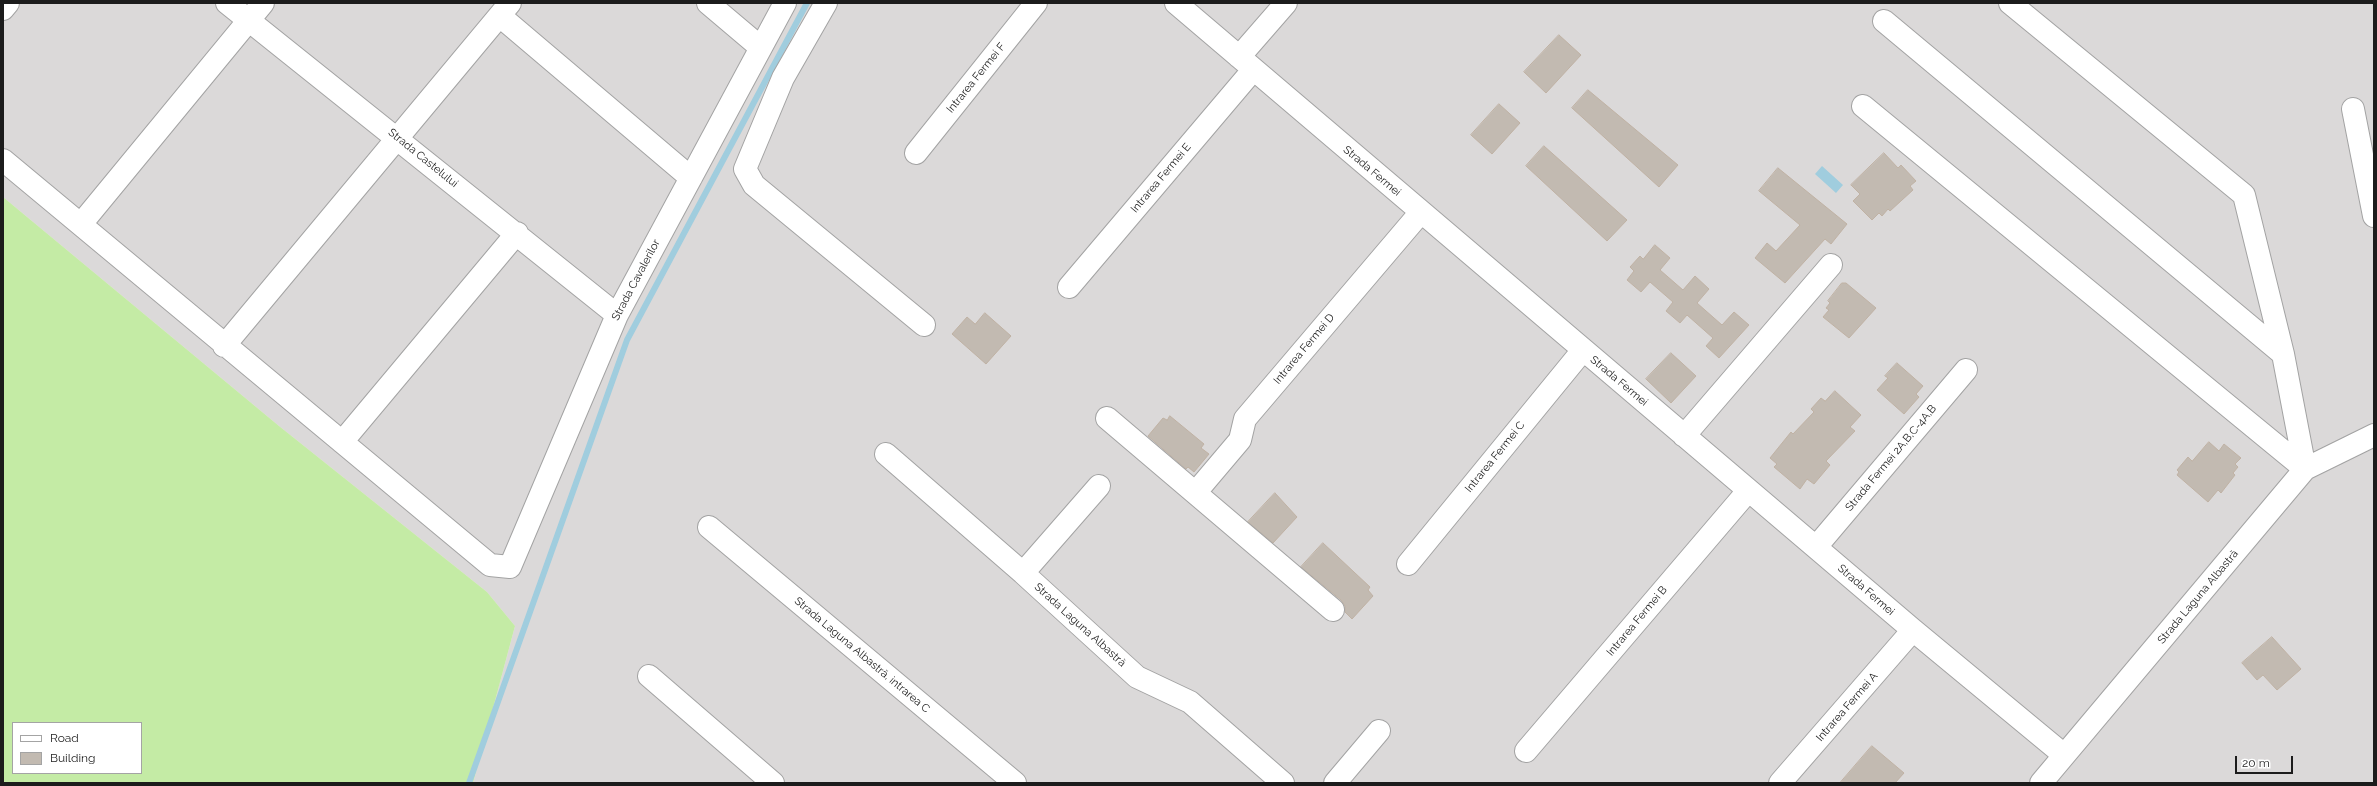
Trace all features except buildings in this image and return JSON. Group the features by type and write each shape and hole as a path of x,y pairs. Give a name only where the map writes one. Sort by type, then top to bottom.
{"street":[{"path":"3,9 8,3"},
{"name":"Strada Castelului","path":"227,3 617,315"},
{"path":"81,224 263,3"},
{"path":"708,3 760,47"},
{"name":"Strada Cavalerilor","path":"342,442 490,565 510,567 617,315 785,3"},
{"path":"826,3 783,78 745,169 754,185 924,325"},
{"name":"Intrarea Fermei F","path":"916,153 1036,3"},
{"name":"Strada Fermei","path":"1176,3 1748,491 2064,756"},
{"name":"Intrarea Fermei E","path":"1069,287 1246,63 1286,3"},
{"path":"2010,3 2244,195 2283,354 2306,469"},
{"path":"224,346 505,9 691,178"},
{"path":"1884,20 2283,354"},
{"path":"1863,106 2306,469"},
{"path":"2353,110 2374,216"},
{"path":"3,160 81,224 224,346 342,442 517,234"},
{"name":"Intrarea Fermei D","path":"1196,492 1240,440 1245,419 1421,212"},
{"path":"1684,436 1831,265"},
{"name":"Intrarea Fermei C","path":"1408,564 1583,350"},
{"name":"Strada Fermei 2A,B,C-4A,B","path":"1816,547 1966,370"},
{"path":"1108,418 1333,610"},
{"name":"Strada Laguna Albastră","path":"2041,783 2306,469 2374,435"},
{"name":"Strada Laguna Albastră","path":"886,454 1023,573 1137,677 1190,702 1283,783"},
{"path":"1023,573 1099,486"},
{"name":"Intrarea Fermei B","path":"1526,751 1748,491"},
{"name":"Strada Laguna Albastră, intrarea C","path":"709,527 1015,783"},
{"name":"Intrarea Fermei A","path":"1780,783 1913,630"},
{"path":"649,676 773,783"},
{"path":"1334,783 1379,732"}],"shaded area":[{"path":"3,3 2374,3 2374,783 473,783 515,626 487,592 279,426 3,197"}],"green space":[{"path":"3,197 279,426 487,592 515,626 473,783 3,783"}],"water":[{"path":"1822,166 1843,185 1836,193 1815,174"}],"waterway":[{"path":"469,783 627,340 807,3"}]}
